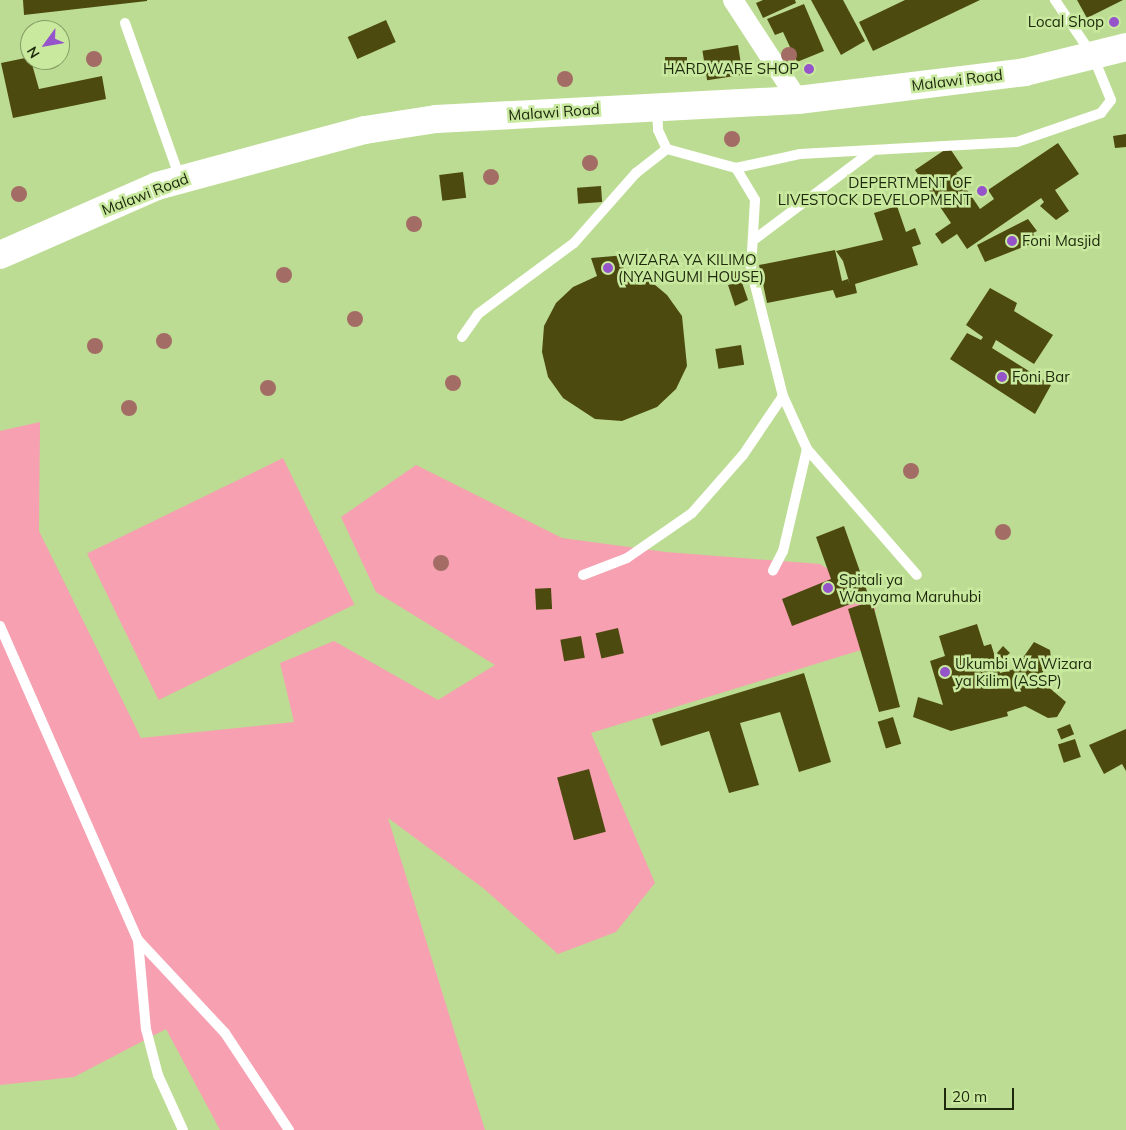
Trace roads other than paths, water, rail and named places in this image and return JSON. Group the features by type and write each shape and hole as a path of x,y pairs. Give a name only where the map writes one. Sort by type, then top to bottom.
{"main road":[{"name":"Malawi Road","path":"0,255 181,179 365,130 427,120 657,105 798,100 1025,72 1126,47"}],"street":[{"path":"733,0 798,100"}],"lane":[{"path":"657,105 658,130 667,149 736,168 769,158 873,151 953,142 1017,142 1101,113 1111,100 1093,56 1055,0"},
{"path":"125,23 181,179"},
{"path":"462,337 478,314 574,243 636,173 667,149"},
{"path":"755,239 873,151"},
{"path":"736,168 755,200 755,239 751,269 784,396 807,449 917,575"},
{"path":"583,575 627,558 692,513 743,455 784,396"},
{"path":"773,571 782,551 807,449"},
{"path":"0,626 138,940 146,1028 158,1075 183,1130"},
{"path":"138,940 225,1033 289,1130"}],"place":[{"name":"Local Shop","path":"1114,22"},
{"name":"HARDWARE SHOP","path":"809,69"},
{"name":"DEPERTMENT OF LIVESTOCK DEVELOPMENT","path":"982,191"},
{"name":"Foni Masjid","path":"1012,241"},
{"name":"WIZARA YA KILIMO (NYANGUMI HOUSE)","path":"608,268"},
{"name":"Foni Bar","path":"1002,377"},
{"name":"Spitali ya Wanyama Maruhubi","path":"828,588"},
{"name":"Ukumbi Wa Wizara ya Kilim (ASSP)","path":"945,672"}]}
